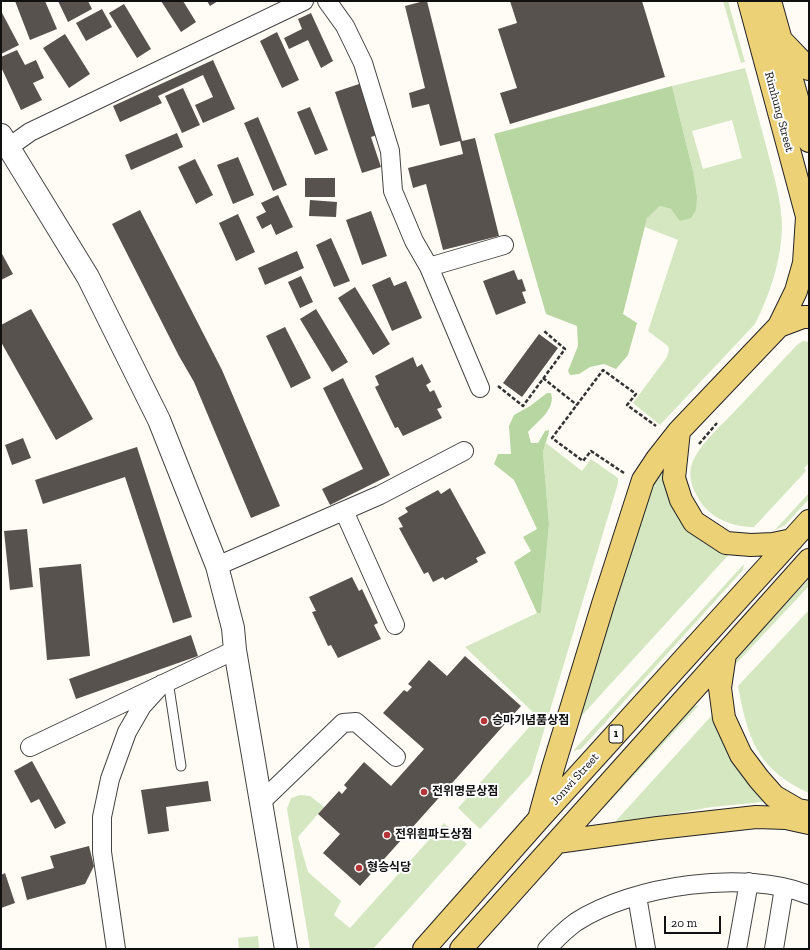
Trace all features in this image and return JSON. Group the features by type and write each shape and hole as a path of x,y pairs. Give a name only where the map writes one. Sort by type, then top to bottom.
{"main road":[{"name":"Rimhung Street","path":"749,1 808,220 804,263 796,291 779,326"},
{"name":"Rimhung Street","path":"770,1 809,141"},
{"path":"781,41 809,69"},
{"path":"539,819 553,768 640,488 648,472 679,431 779,326 803,317 809,317"},
{"path":"679,431 674,478 681,500 694,522 726,543 751,545 773,544 792,540"},
{"name":"Jonwi Street","path":"424,949 539,819 809,521"},
{"name":"1","path":"461,949 809,560"},
{"path":"725,654 720,688 724,718 741,755 774,796 798,810 809,812"},
{"path":"557,842 658,828 756,817 786,818 809,823"}],"street":[{"path":"286,949 235,650 233,628 217,566 159,420 88,277 5,141 30,132 304,1"},
{"path":"327,1 345,26 363,63 390,151 393,191 414,241 429,267 476,380"},
{"path":"429,267 504,245"},
{"path":"217,566 380,495 464,451"},
{"path":"344,511 395,625"},
{"path":"30,747 235,650"},
{"path":"116,949 102,852 102,818 110,779 127,732 142,706 165,682"},
{"path":"261,802 343,723 356,722 396,757"},
{"path":"547,949 560,934 576,922 604,907 637,896 677,887 720,882 749,882 784,888 809,895"},
{"path":"737,949 749,882"},
{"path":"774,949 784,888"},
{"path":"637,896 646,949"}],"lane":[{"path":"165,682 181,766"}],"path":[{"path":"476,380 490,380 523,406 565,349 544,331"},
{"path":"629,476 592,451 583,461 552,438 603,370 636,394 627,405 657,427"},
{"path":"543,378 577,405"},
{"path":"698,445 718,422"}],"green space":[{"path":"723,1 728,1 745,62 741,63"},
{"path":"745,68 777,190 781,209 782,228 774,277 755,324 660,425 633,403 667,357 669,350 668,346 648,331 678,240 645,227 647,217 660,206 671,209 693,171 672,86","holes":["732,120 742,158 703,169 692,131"]},
{"path":"672,86 693,171 697,197 696,210 691,218 680,221 671,209 660,206 647,218 623,314 637,323 628,355 616,369 604,364 590,367 579,374 570,375 568,371 578,346 577,326 546,314 494,134"},
{"path":"803,341 809,342 809,463 804,468 806,471 754,527 740,526 725,522 707,510 697,496 690,477 691,467 694,460 698,452 709,438 797,345"},
{"path":"547,393 551,393 552,399 549,409 528,432 531,443 538,443 545,431 549,430 543,452 549,524 541,613 537,613 514,562 531,551 523,537 537,529 514,480 494,464 498,454 511,454 509,426 514,415 530,406"},
{"path":"546,443 582,471 591,459 618,478 618,483 531,774 480,829 458,808 538,717 465,647 537,613 541,613 549,524 543,452"},
{"path":"662,471 665,473 671,500 681,522 694,532 732,551 575,723 643,500"},
{"path":"809,493 809,499 785,525 774,531"},
{"path":"744,564 743,570 581,749 573,751"},
{"path":"809,579 809,586 731,669 738,655"},
{"path":"809,610 809,793 791,784 777,774 766,763 751,737 738,686"},
{"path":"699,705 602,810 608,800 693,707"},
{"path":"714,713 763,799 762,802 712,807 614,823"},
{"path":"300,795 310,796 324,807 298,837 308,872 341,901 334,915 350,928 444,823 467,844 373,949 310,949 287,809 291,798"},
{"path":"258,936 259,949 239,949 238,938"}],"building":[{"path":"15,1 45,1 57,29 30,40"},
{"path":"58,1 88,1 92,9 68,22"},
{"path":"161,1 183,1 196,22 181,32"},
{"path":"207,1 218,1 210,6"},
{"path":"427,1 462,141 475,138 499,236 443,250 426,184 413,188 408,168 463,154 460,141 440,146 429,104 412,108 409,93 425,88 405,6"},
{"path":"510,1 642,1 665,77 510,124 500,93 517,88 498,29 517,23"},
{"path":"124,4 151,49 137,58 109,13"},
{"path":"102,9 112,27 86,41 76,23"},
{"path":"1,11 19,45 1,54"},
{"path":"311,13 333,61 321,68 308,40 289,49 284,38 302,29 298,19"},
{"path":"277,32 299,80 282,88 260,41"},
{"path":"65,34 90,74 69,88 43,48"},
{"path":"17,50 25,65 36,60 44,78 33,83 42,100 21,110 1,67 1,57"},
{"path":"213,60 235,109 203,123 195,105 213,97 203,75 158,96 162,103 120,122 113,106"},
{"path":"362,83 380,134 371,137 381,167 362,173 335,92"},
{"path":"183,88 200,125 182,133 165,96"},
{"path":"310,107 328,150 315,155 297,112"},
{"path":"258,117 287,185 273,191 244,123"},
{"path":"177,133 183,147 131,170 125,155"},
{"path":"238,157 254,195 233,204 217,165"},
{"path":"195,159 213,195 196,204 178,167"},
{"path":"305,178 335,178 335,197 305,197"},
{"path":"278,195 293,227 276,235 271,224 262,229 256,217 266,212 261,203"},
{"path":"310,200 337,202 336,217 309,216"},
{"path":"140,210 222,370 280,506 251,518 194,382 179,356 112,224"},
{"path":"371,211 387,256 362,265 346,220"},
{"path":"238,214 255,252 236,261 219,223"},
{"path":"331,238 350,281 334,287 316,245"},
{"path":"297,251 304,268 265,285 258,268"},
{"path":"1,252 13,274 1,280"},
{"path":"514,270 518,280 522,279 526,291 522,292 526,303 496,315 483,281"},
{"path":"301,276 313,302 300,308 288,282"},
{"path":"390,277 394,286 406,281 422,318 392,331 372,285"},
{"path":"355,287 390,344 373,355 338,298"},
{"path":"31,309 93,419 56,440 1,342 1,325"},
{"path":"316,309 348,362 332,372 300,319"},
{"path":"285,327 311,378 291,388 266,336"},
{"path":"539,334 558,348 522,397 503,383"},
{"path":"413,357 417,367 422,364 431,382 426,385 430,392 434,390 442,407 437,409 442,418 403,436 398,427 395,428 375,387 379,385 375,376"},
{"path":"343,378 390,475 330,505 322,489 363,469 323,388"},
{"path":"23,438 31,458 12,465 5,445"},
{"path":"137,447 192,617 173,623 125,477 43,504 35,480"},
{"path":"450,488 486,553 476,558 478,562 445,580 443,577 433,582 428,572 424,574 399,528 403,527 398,518 408,512 405,508 438,490 441,494"},
{"path":"27,529 33,587 10,590 4,531"},
{"path":"81,564 90,656 47,660 39,568"},
{"path":"352,577 359,591 362,589 378,623 374,625 381,639 338,658 331,645 328,646 312,612 316,611 309,597"},
{"path":"191,635 198,656 76,699 69,679"},
{"path":"465,656 521,706 360,886 323,853 340,834 318,814 339,791 342,794 347,788 344,785 364,762 391,786 424,749 383,713 404,690 407,692 412,687 408,684 429,660 447,676"},
{"path":"32,761 66,823 55,829 39,799 31,803 14,771"},
{"path":"208,781 211,801 166,807 169,831 148,834 141,790"},
{"path":"89,846 94,866 85,884 27,900 21,877 54,868 50,856"},
{"path":"5,873 15,903 1,908 1,875"}],"place":[{"name":"승마기념품상점","path":"484,721"},
{"name":"전위명문상점","path":"424,792"},
{"name":"전위흰파도상점","path":"387,835"},
{"name":"형승식당","path":"359,868"}]}
